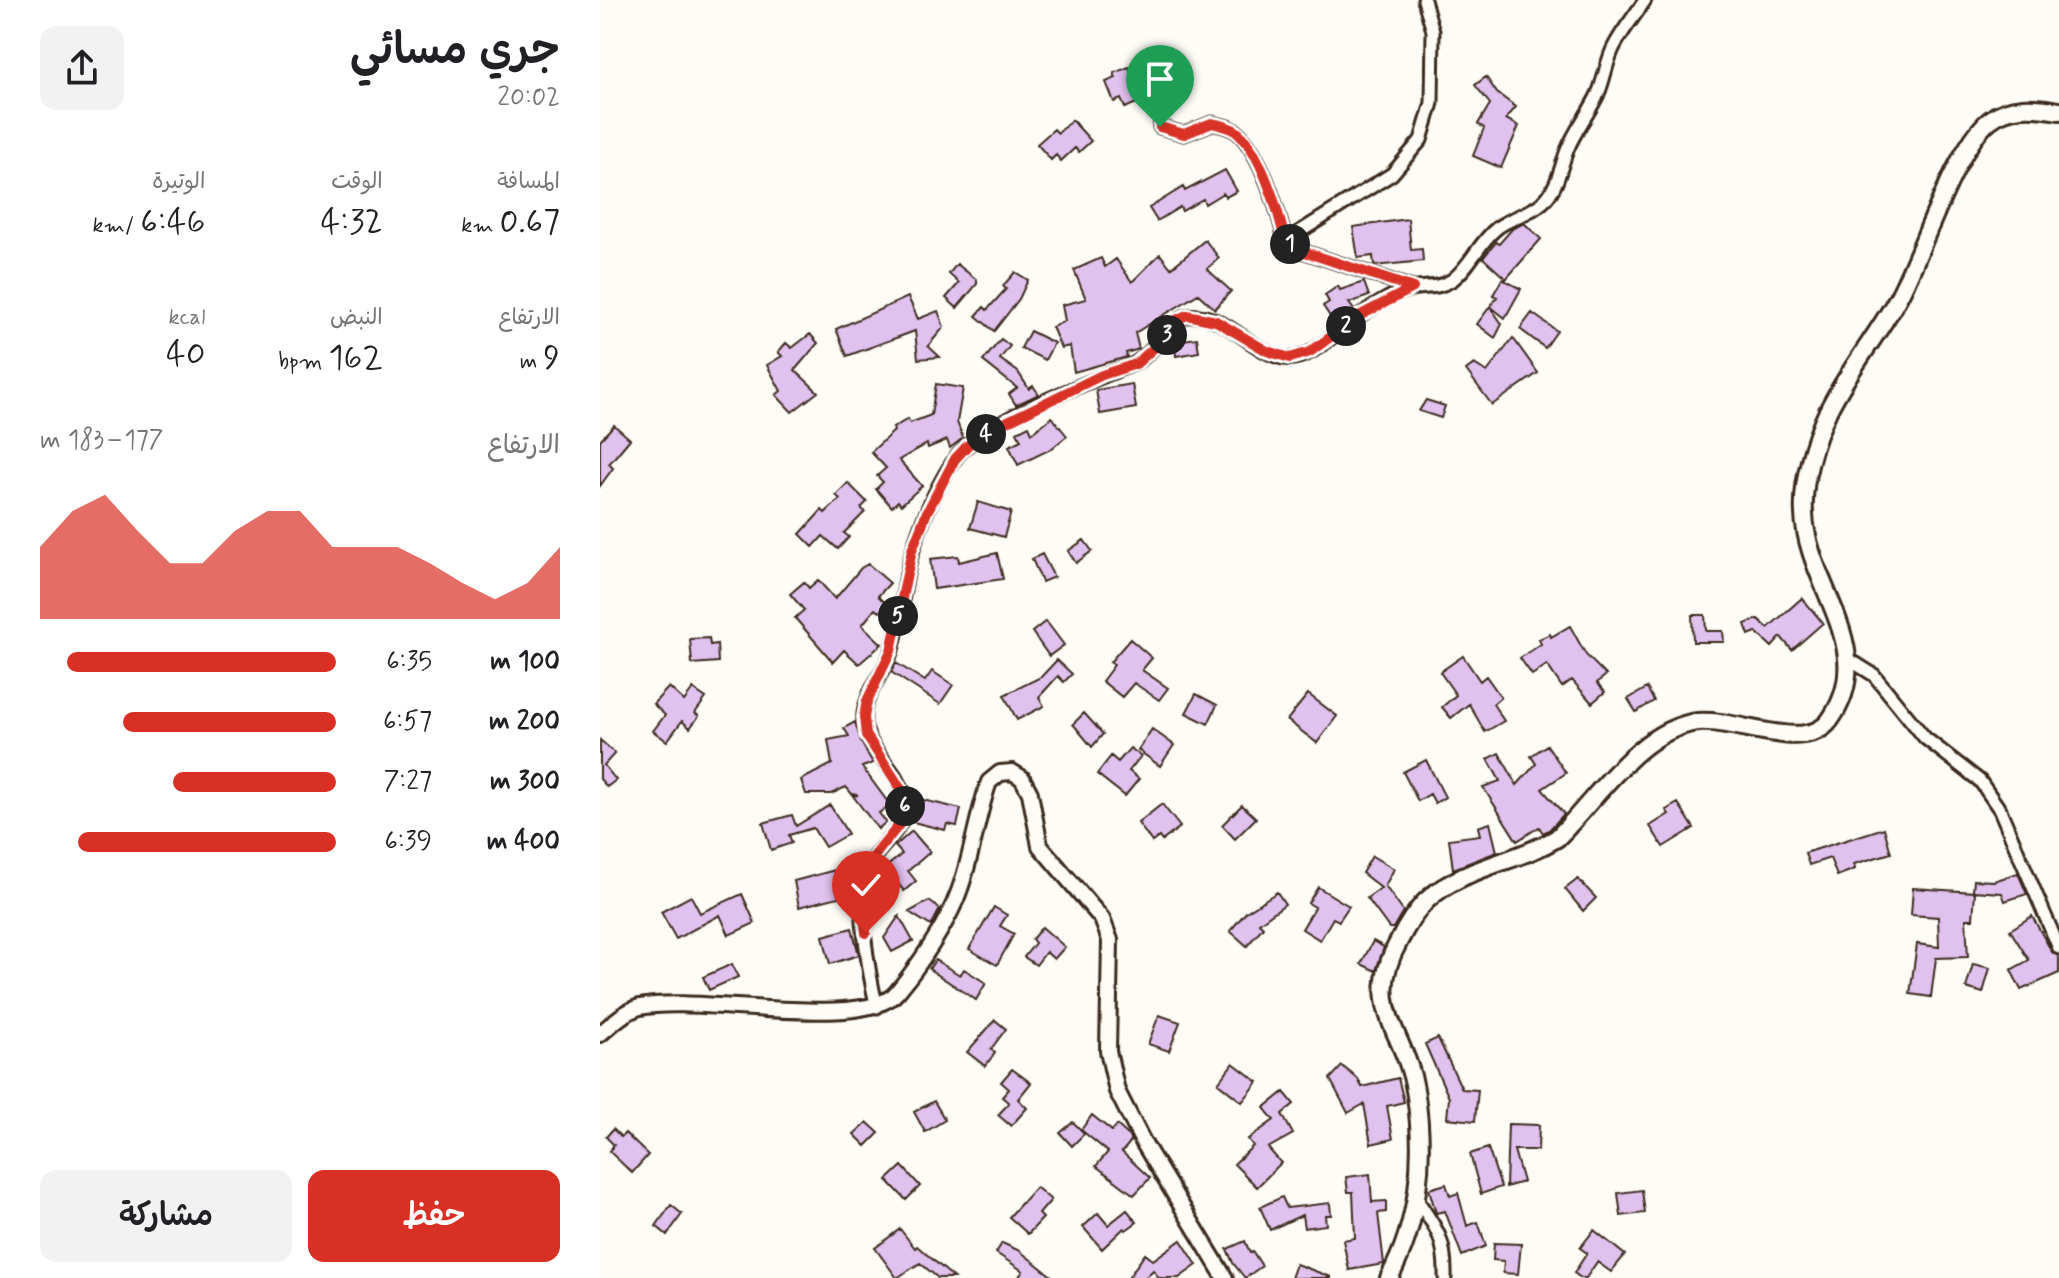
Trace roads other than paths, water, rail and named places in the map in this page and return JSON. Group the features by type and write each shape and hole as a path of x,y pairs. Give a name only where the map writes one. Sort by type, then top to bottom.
{"main road":[{"path":"1389,1278 1407,1240 1418,1201 1416,1094 1386,1009 1383,982 1396,945 1425,902 1457,879 1524,855 1557,838 1647,744 1668,731 1698,722 1717,722 1796,736 1814,734 1827,724 1843,695 1850,660 1834,606 1809,545 1804,514 1814,446 1836,397 1897,299 1969,145 1990,120 2006,112 2037,107 2059,111"}],"street":[{"path":"1285,241 1392,174 1421,140 1432,103 1433,31 1424,0"},
{"path":"1160,127 1184,134 1212,123 1235,131 1254,155 1278,212 1285,241 1305,252 1413,288 1435,288 1452,280 1496,229 1540,204 1552,191 1561,175 1567,151 1596,98 1612,50 1645,0"},
{"path":"877,1007 867,969 861,879 867,865 899,825 905,806 901,789 866,735 864,717 867,701 891,651 912,550 927,512 955,459 968,445 1008,421 1102,375 1136,364 1166,337 1176,320 1187,315 1216,321 1267,351 1290,358 1310,352 1359,316 1413,288"},
{"path":"1850,660 1874,675 1925,738 1980,781 2000,810 2059,948"},
{"path":"600,1034 619,1018 640,1007 738,1006 838,1013 877,1007 895,995 958,896 989,782 1000,773 1012,772 1022,778 1030,793 1040,846 1102,919 1110,940 1108,1051 1117,1091 1143,1142 1225,1278"},
{"path":"1418,1201 1440,1232 1446,1256 1445,1278"}]}
